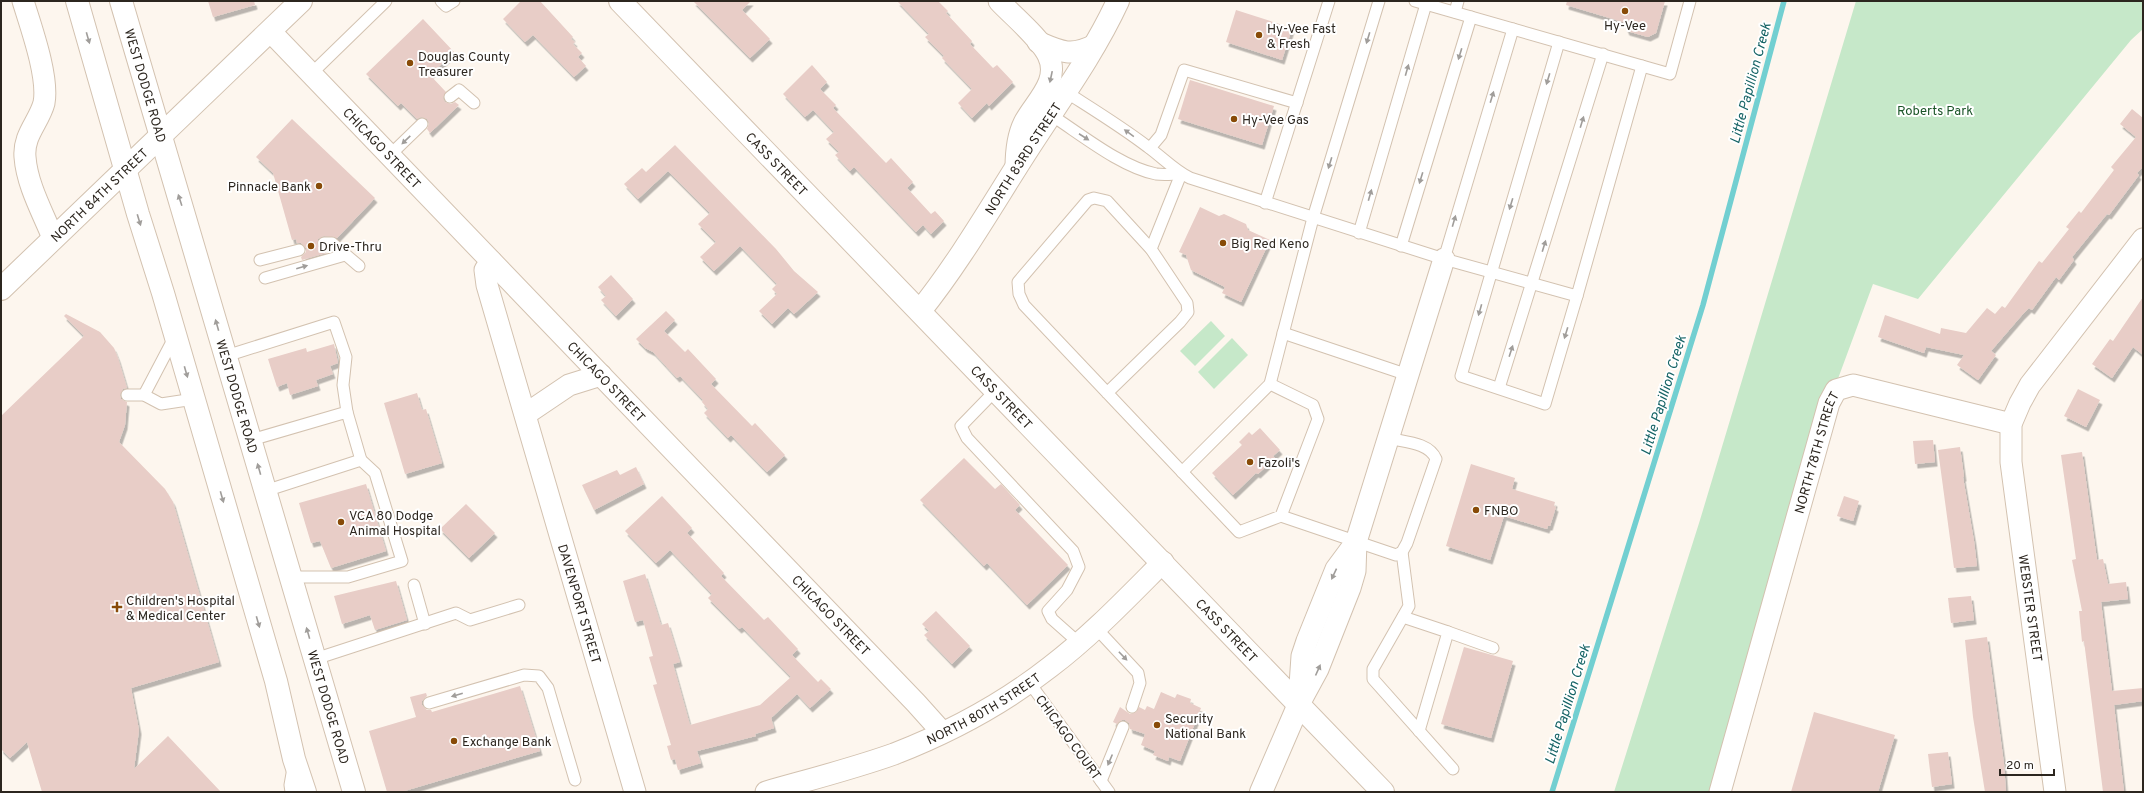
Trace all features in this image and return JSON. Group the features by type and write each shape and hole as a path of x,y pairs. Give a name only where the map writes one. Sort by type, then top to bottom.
{"main road":[{"path":"77,1 138,214 194,399 276,681 294,759 304,792"},
{"name":"WEST DODGE ROAD","path":"121,1 159,136 251,440 354,792"},
{"name":"NORTH 84TH STREET","path":"1,289 301,1"},
{"name":"CASS STREET","path":"620,1 1163,562 1383,792"},
{"name":"NORTH 83RD STREET","path":"920,311 946,276 1066,92 1095,45 1118,1"},
{"path":"1261,792 1299,704"}],"street":[{"path":"23,1 42,70 45,89 41,110 26,140 26,160 33,186 53,238"},
{"path":"998,1 1048,54 1052,66 1051,80 1023,124 1016,148 1016,168"},
{"name":"CHICAGO STREET","path":"270,31 916,703 942,732"},
{"path":"1038,42 1061,52 1072,53 1083,51 1095,45"},
{"path":"2011,424 2030,385 2143,239"},
{"path":"1299,704 1318,670 1350,588 1355,571 1356,542 1444,259"},
{"name":"DAVENPORT STREET","path":"491,261 486,270 487,285 526,414 635,792"},
{"path":"526,414 569,385 601,375"},
{"name":"NORTH 78TH STREET","path":"1720,792 1830,403 1836,390 1853,385 2011,424"},
{"name":"WEBSTER STREET","path":"2011,424 2011,462 2055,792"},
{"name":"NORTH 80TH STREET","path":"766,792 880,758 942,732 992,706 1029,682 1096,628 1163,562"}],"lane":[{"path":"311,74 386,1"},
{"path":"441,1 446,6 454,1"},
{"path":"1265,203 1329,1"},
{"path":"1182,472 1270,384 1313,218 1379,1"},
{"path":"1415,1 1670,74 1690,1"},
{"path":"1455,12 1458,1"},
{"path":"1359,232 1426,4"},
{"path":"1401,246 1471,17"},
{"path":"1444,259 1513,29"},
{"path":"1559,42 1461,376 1545,404 1642,66"},
{"path":"1499,388 1533,284 1603,54"},
{"path":"1150,148 1161,135 1184,70 1297,103"},
{"path":"450,97 460,90 474,103"},
{"path":"1066,92 1150,148 1181,174"},
{"path":"1051,115 1111,154 1140,169 1157,174 1181,174 1265,203 1401,246 1577,296"},
{"path":"390,156 422,124"},
{"path":"1151,249 1181,174"},
{"path":"1107,394 1180,322 1188,312 1187,303 1151,249 1107,201 1094,198 1088,200 1018,282 1019,294 1024,306 1107,394 1239,532 1281,516 1396,555 1402,552 1408,543 1436,459 1428,448 1388,438"},
{"path":"324,243 332,243 359,266"},
{"path":"260,260 299,250"},
{"path":"264,278 345,255"},
{"path":"226,356 334,322 346,357 343,385 347,412 361,460 374,473 402,561 348,577 291,577"},
{"path":"1283,333 1408,375"},
{"path":"144,395 175,335"},
{"path":"1270,384 1313,405 1318,419 1281,516"},
{"path":"996,390 961,426 966,438 1073,551 1079,567 1067,590 1048,611 1052,619 1078,643"},
{"path":"127,395 144,395 161,404 194,399"},
{"path":"251,440 347,412"},
{"path":"266,491 361,460"},
{"path":"1402,552 1409,606 1373,669 1373,679 1453,769"},
{"path":"414,585 425,624"},
{"path":"315,659 456,613 470,620 519,605"},
{"path":"1403,617 1494,648"},
{"path":"1096,628 1138,673 1140,683 1132,706"},
{"path":"1419,731 1448,632"},
{"path":"429,703 529,674 539,676 543,679 548,688 575,780"},
{"name":"CHICAGO COURT","path":"1029,682 1109,792"},
{"path":"1101,781 1123,728"},
{"path":"291,792 290,785 294,759"}],"green space":[{"name":"Roberts Park","path":"1856,1 2143,1 2143,29 2131,40 1918,299 1873,284 1829,403 1720,792 1614,792 1700,520"},
{"path":"1211,321 1225,336 1195,366 1180,351"},
{"path":"1232,338 1248,355 1214,389 1198,372"}],"building":[{"path":"208,1 254,1 255,5 213,17"},
{"path":"521,1 540,1 573,37 571,39 575,42 573,44 582,53 578,57 586,66 574,77 533,35 525,42 503,19"},
{"path":"693,1 751,1 742,10 770,39 750,58"},
{"path":"897,1 938,1 948,11 946,13 972,41 970,44 993,68 997,65 1013,82 989,106 987,103 972,118 958,103 972,89 942,58 944,56 925,37 929,34"},
{"name":"Hy-Vee","path":"1567,1 1665,1 1656,33 1648,37 1627,31 1623,22 1566,5"},
{"name":"Hy-Vee Fast & Fresh","path":"1236,10 1292,28 1282,60 1226,42"},
{"name":"Douglas County Treasurer","path":"423,19 454,52 430,75 446,92 443,98 445,102 451,104 455,102 459,105 430,133 427,129 429,123 427,119 421,117 417,119 401,103 398,106 366,74"},
{"path":"812,65 827,82 820,89 836,105 833,108 886,163 891,158 913,182 907,188 931,214 935,211 944,221 931,234 923,225 916,232 854,167 850,171 835,155 839,152 826,139 834,132 813,110 805,117 783,94"},
{"path":"1190,80 1274,106 1262,145 1178,119"},
{"path":"2132,109 2143,118 2143,167 2137,173 2139,175 2109,215 2107,214 2072,257 2074,260 2059,280 2056,277 2032,310 2029,308 2022,315 1991,351 1996,355 1978,380 1957,365 1964,355 1926,347 1924,353 1878,337 1885,315 1940,334 1941,328 1966,333 1987,308 1995,314 2002,306 2005,308 2039,261 2042,263 2069,229 2066,227 2079,211 2081,213 2114,170 2111,167 2136,137 2120,124"},
{"name":"Pinnacle Bank","path":"292,119 375,198 337,238 324,236 318,239 318,247 326,250 326,253 302,260 301,257 306,252 306,248 301,243 297,243 296,239 292,240 273,173 256,157"},
{"path":"675,145 776,249 794,271 818,292 794,314 788,308 772,324 759,311 777,294 772,289 777,284 740,246 714,271 700,257 716,242 698,224 710,213 668,171 638,199 624,184 642,168 646,172"},
{"path":"1200,207 1219,216 1224,214 1246,224 1248,230 1270,240 1241,302 1222,293 1225,287 1191,270 1186,255 1179,252"},
{"path":"611,275 633,299 616,316 601,300 606,296 598,287"},
{"path":"2143,297 2143,355 2133,347 2112,378 2092,364 2110,339 2113,341"},
{"path":"666,311 675,320 664,331 685,352 688,349 716,379 711,384 752,426 755,423 785,455 767,472 731,435 728,438 704,413 708,409 702,402 703,400 680,376 677,378 653,352 645,348 636,339"},
{"name":"Children's Hospital & Medical Center","path":"66,314 100,332 114,348 127,388 123,389 120,395 121,399 127,402 125,425 119,442 165,489 173,502 219,662 131,688 139,730 134,769 168,736 221,792 42,792 27,742 10,758 1,749 1,416 84,336 64,316"},
{"path":"334,344 338,363 330,366 333,374 316,380 318,386 290,395 287,383 277,387 268,359 306,348 307,352"},
{"path":"2078,389 2100,400 2086,427 2064,416"},
{"path":"417,393 422,410 426,409 442,463 405,474 384,403"},
{"path":"1260,428 1280,450 1273,456 1275,458 1258,474 1256,473 1233,495 1212,473 1242,445 1239,442 1249,432 1252,435"},
{"path":"1933,440 1935,462 1915,464 1913,441"},
{"path":"1960,447 1963,477 1977,566 1954,568 1938,450"},
{"path":"2082,452 2097,560 2103,559 2108,584 2126,582 2128,599 2101,602 2112,691 2143,688 2143,701 2114,705 2124,792 2103,792 2084,641 2082,642 2079,611 2082,611 2072,560 2076,559 2061,455"},
{"path":"964,458 995,489 1001,484 1020,505 1015,510 1068,565 1027,605 987,563 984,566 920,500"},
{"path":"1471,464 1515,478 1512,489 1555,502 1554,506 1556,507 1550,526 1548,526 1547,529 1504,516 1490,560 1446,546"},
{"path":"636,467 644,484 594,510 582,485 617,470 620,475"},
{"name":"VCA 80 Dodge Animal Hospital","path":"366,484 386,551 331,568 320,541 311,543 299,503"},
{"path":"662,496 692,528 687,533 724,573 721,576 764,620 768,617 798,649 792,655 818,682 821,679 831,689 810,708 797,694 771,718 774,728 755,734 756,736 697,751 701,763 678,770 675,759 671,760 667,746 671,745 653,685 657,684 649,657 653,656 643,620 635,622 623,581 645,574 661,625 668,623 680,662 673,664 690,725 760,705 791,677 742,627 739,629 708,598 712,594 670,550 656,563 625,531"},
{"path":"1844,496 1859,501 1853,521 1837,516"},
{"path":"466,504 495,533 469,558 440,529"},
{"path":"396,581 407,620 375,630 370,615 342,624 334,596"},
{"path":"1971,596 1974,620 1951,623 1948,598"},
{"path":"936,611 970,646 952,664 924,635 929,631 922,624"},
{"path":"1987,637 2004,764 2006,792 1985,792 1973,717 1965,640"},
{"path":"1464,647 1513,661 1491,738 1441,724"},
{"name":"Exchange Bank","path":"520,686 540,751 401,792 387,792 369,731 416,717 410,697 426,693 427,696 422,701 422,705 427,710 431,710 432,712"},
{"name":"Security National Bank","path":"1161,692 1175,698 1177,694 1191,699 1190,703 1201,708 1180,761 1169,757 1168,761 1153,755 1155,751 1141,745 1145,734 1130,729 1129,723 1125,720 1122,720 1117,724 1113,722 1120,707 1130,714 1136,712 1139,707 1145,710 1147,706 1154,709"},
{"path":"1814,712 1895,735 1878,792 1791,792"},
{"path":"1948,752 1952,784 1932,787 1928,754"}],"waterway":[{"name":"Little Papillion Creek","path":"1552,792 1703,305 1784,1"}],"place":[{"name":"Hy-Vee","path":"1625,11"},
{"name":"Hy-Vee Fast & Fresh","path":"1259,35"},
{"name":"Douglas County Treasurer","path":"410,63"},
{"name":"Hy-Vee Gas","path":"1234,119"},
{"name":"Pinnacle Bank","path":"319,186"},
{"name":"Big Red Keno","path":"1223,243"},
{"name":"Drive-Thru","path":"311,246"},
{"name":"Fazoli's","path":"1250,462"},
{"name":"FNBO","path":"1476,510"},
{"name":"VCA 80 Dodge Animal Hospital","path":"341,522"},
{"name":"Children's Hospital & Medical Center","path":"117,607"},
{"name":"Security National Bank","path":"1157,725"},
{"name":"Exchange Bank","path":"454,741"}]}
